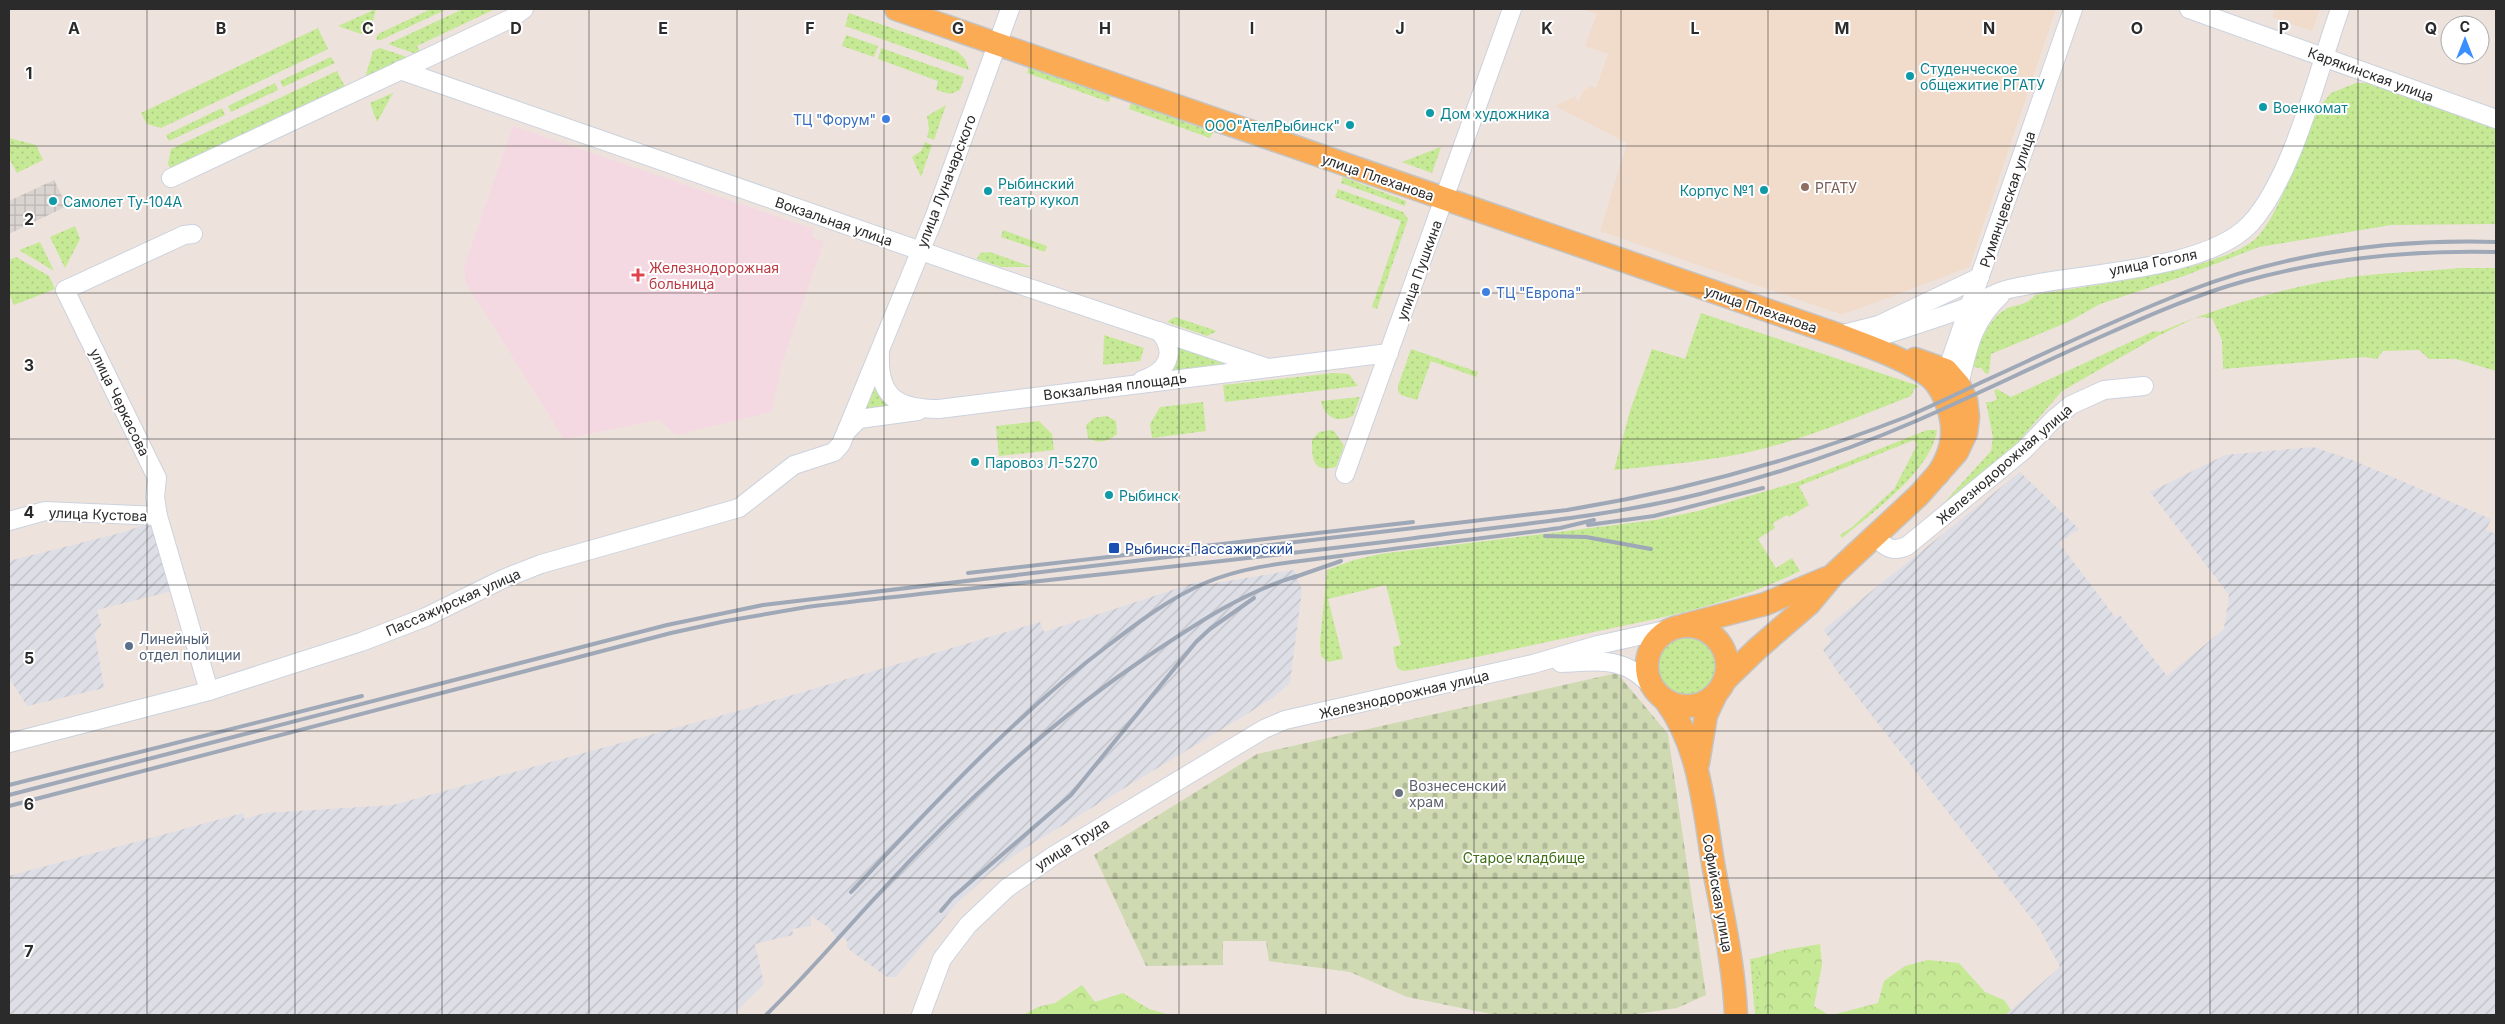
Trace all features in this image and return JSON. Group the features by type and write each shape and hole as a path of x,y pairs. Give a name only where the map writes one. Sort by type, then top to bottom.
{"main road":[{"name":"улица Плеханова","path":"896,9 1839,335 1949,382"},
{"name":"Железнодорожная улица","path":"1720,688 1739,666 1809,604 1833,576 1938,474 1957,452 1966,433 1968,409 1949,382"},
{"name":"Железнодорожная улица","path":"1677,627 1765,604 1833,576"},
{"path":"1677,627 1706,630 1721,645 1727,660 1720,688 1705,702 1692,706 1678,705 1660,695 1647,673 1648,655 1656,640 1677,627"},
{"name":"Софийская улица","path":"1697,771 1706,715 1720,688"},
{"name":"Софийская улица","path":"1660,695 1678,716 1685,731 1697,771 1729,949 1736,1015"}],"street":[{"path":"170,178 512,18 524,9"},
{"name":"улица Луначарского","path":"845,433 880,352 919,250 934,218 1010,9"},
{"name":"улица Пушкина","path":"1345,474 1512,9"},
{"name":"Румянцевская улица","path":"1949,382 1968,307 2073,9"},
{"name":"Карякинская улица","path":"2188,9 2496,119"},
{"name":"улица Гоголя","path":"1860,343 1968,307 2007,289 2177,260 2215,248 2242,232 2259,213 2280,175 2300,126 2340,9"},
{"name":"Вокзальная улица","path":"400,70 919,250 1268,368"},
{"name":"улица Черкасова","path":"193,234 184,235 65,290 158,478 155,497 158,516 209,691"},
{"path":"1839,335 1879,325 1980,277"},
{"path":"1949,382 1985,310 2007,289"},
{"path":"1128,384 1151,377 1164,366 1169,352 1166,341 1159,332"},
{"name":"Вокзальная площадь","path":"880,352 879,365 882,381 893,398 909,408 939,409 1388,353"},
{"name":"Железнодорожная улица","path":"1874,536 1888,549 1900,550 2024,450 2052,420 2071,405 2104,390 2144,386"},
{"path":"845,433 859,419 939,409"},
{"name":"Пассажирская улица","path":"9,743 209,691 361,642 417,620 503,579 541,564 739,508 794,465 834,452 845,433"},
{"name":"улица Кустова","path":"9,521 45,511 158,516"},
{"name":"Железнодорожная улица","path":"1274,724 1534,664 1598,645 1677,627"},
{"name":"Железнодорожная улица","path":"1534,664 1596,661 1623,664 1641,674 1660,695"},
{"name":"улица Труда","path":"921,1015 942,958 968,925 1007,888 1029,871 1088,834 1232,747 1274,724"}],"shaded area":[{"name":"РГАТУ","path":"1583,9 2056,9 1969,267 1853,311 1840,314 1600,231 1627,143 1555,106 1576,96 1575,100 1579,101 1583,91 1591,86 1596,88 1608,54 1585,46 1597,14"},
{"path":"2275,9 2320,9 2312,31 2272,17"},
{"name":"Железнодорожная больница","path":"513,126 814,229 812,237 824,241 783,361 771,412 676,435 659,420 564,439 466,283 464,267"},
{"path":"54,180 67,206 9,234 9,201"},
{"path":"2313,447 2350,459 2491,519 2486,530 2496,534 2496,1015 2005,1015 2060,967 2039,928 1839,674 1823,650 1831,640 1823,630 2020,472 2079,529 2059,543 2116,618 2120,615 2167,676 2224,629 2229,595 2150,492 2225,455"},
{"path":"155,522 176,590 97,610 101,625 95,634 104,688 27,706 9,678 9,561 120,533"},
{"path":"1294,570 1302,590 1290,683 1274,697 1030,845 992,871 956,904 896,977 887,977 847,948 847,941 843,937 839,941 828,927 811,916 811,926 792,929 793,935 755,944 764,984 733,1015 9,1015 9,876 243,813 244,819 265,813 393,805 738,711 1040,622 1044,632 1200,581 1210,584"}],"green space":[{"path":"376,9 371,29 361,34 338,26"},
{"path":"431,9 447,9 381,40 376,40 378,34"},
{"path":"463,9 495,9 417,46 422,56 388,44"},
{"path":"849,13 957,51 965,59 969,70 845,26"},
{"path":"318,28 328,49 161,128 147,124 141,113"},
{"path":"846,35 878,46 874,57 842,46"},
{"path":"380,48 413,59 364,81 373,51"},
{"path":"881,48 964,77 960,90 950,94 936,90 938,81 878,59"},
{"path":"331,57 335,63 283,87 280,81"},
{"path":"1029,67 1111,96 1109,102 1027,73"},
{"path":"337,71 347,91 173,173 168,164 171,149"},
{"path":"275,83 278,90 231,112 228,106"},
{"path":"2356,83 2371,83 2496,128 2496,224 2391,225 2259,247 2184,276 2100,304 2068,322 1991,354 1989,373 1986,374 1981,368 1973,367 1972,362 1982,339 1995,318 2001,312 2026,302 2035,295 2155,275 2189,267 2244,247 2260,234 2278,205 2306,136 2322,104 2331,93"},
{"path":"393,93 377,122 370,103"},
{"path":"1131,103 1213,132 1210,138 1129,109"},
{"path":"946,105 934,140 927,137 929,129 927,116"},
{"path":"222,108 225,115 169,141 166,135"},
{"path":"9,138 36,145 43,160 17,173 9,158"},
{"path":"925,142 932,145 921,177 912,157 921,151"},
{"path":"1441,147 1432,173 1402,162"},
{"path":"1343,177 1406,201 1405,206 1341,183"},
{"path":"1338,189 1403,212 1408,219 1377,309 1372,307 1401,221 1335,197"},
{"path":"75,226 80,239 65,268 50,237"},
{"path":"1003,230 1047,246 1045,252 1001,237"},
{"path":"40,242 54,271 19,250"},
{"path":"990,252 1032,267 1001,267 977,259 980,253"},
{"path":"16,257 49,276 55,289 14,305 9,294 9,260"},
{"path":"2461,268 2496,268 2496,371 2456,359 2429,359 2419,350 2383,351 2377,359 2365,357 2223,369 2222,340 2212,318 2198,317 2271,294 2339,279 2385,273"},
{"path":"1701,313 1919,386 1914,389 1911,396 1837,425 1781,444 1707,460 1614,470 1630,411 1652,349 1685,359"},
{"path":"1175,317 1217,331 1207,336 1167,322"},
{"path":"2194,318 2158,336 2062,391 2006,456 1906,539 1901,539 1942,505 1991,451 1993,438 1986,402 1992,402 1997,399 1994,391 1997,389 2011,397 2154,331 2160,332"},
{"path":"1104,335 1144,348 1140,361 1103,365"},
{"path":"1176,347 1249,367 1174,372 1171,368"},
{"path":"1411,349 1478,372 1476,377 1431,361 1417,400 1401,395 1398,391 1398,386"},
{"path":"1334,373 1349,374 1358,386 1225,402 1223,385"},
{"path":"872,379 897,406 860,410"},
{"path":"1360,397 1353,416 1342,419 1332,418 1325,412 1321,401"},
{"path":"1203,402 1206,431 1152,438 1150,424 1160,407"},
{"path":"1107,416 1116,421 1117,434 1103,441 1088,438 1086,425 1094,418"},
{"path":"1039,421 1052,434 1054,450 999,456 996,426"},
{"path":"1331,430 1335,432 1344,446 1336,467 1322,468 1315,463 1313,458 1312,440 1319,432"},
{"path":"1927,430 1937,430 1924,461 1899,490 1842,538 1840,535 1852,527 1894,489 1917,445 1914,440 1799,486 1809,505 1789,517 1787,515 1773,523 1775,528 1758,539 1776,568 1792,558 1800,571 1746,594 1661,618 1405,671 1400,670 1396,665 1393,647 1401,645 1386,585 1328,599 1343,659 1328,662 1321,656 1320,643 1327,570 1354,560 1380,554 1655,520 1698,511 1797,482"},
{"path":"1681,637 1693,637 1708,645 1716,660 1716,672 1708,687 1693,695 1681,695 1666,687 1658,672 1658,660 1666,645"},
{"name":"Старое кладбище","path":"1617,673 1668,734 1706,995 1677,1008 1629,1015 1496,1015 1407,997 1350,972 1269,961 1266,941 1223,941 1223,965 1146,966 1094,855 1257,754"},
{"path":"1820,944 1822,965 1814,1006 1829,1015 1762,1015 1757,958 1784,950"},
{"path":"1757,958 1762,1015 1755,1015 1750,959"},
{"path":"1928,960 1959,963 1985,992 2004,1000 2011,1010 2005,1015 1832,1015 1878,1003 1884,981 1905,966"},
{"path":"1082,985 1095,1002 1123,993 1149,1009 1170,1015 1023,1015 1038,1007 1055,1003"}],"railway":[{"path":"9,795 667,625 763,605 1567,510 1697,484 1865,433 1935,404 2110,323 2162,301 2225,278 2301,258 2340,251 2418,243 2496,242"},
{"path":"9,806 671,633 726,621 807,607 1263,556 1594,515 1665,502 1755,479 1810,462 1890,432 2141,319 2227,286 2307,266 2338,261 2433,252 2496,252"},
{"path":"1588,525 1654,516 1763,488"},
{"path":"851,892 1007,731 1075,672 1133,627 1156,610 1192,589 1237,572 1271,565 1560,528 1594,520"},
{"path":"968,573 1413,522"},
{"path":"1545,536 1586,537 1651,549"},
{"path":"1292,578 1341,561"},
{"path":"766,1015 939,831 1006,767 1042,736 1116,679 1188,630 1240,599 1297,576"},
{"path":"941,911 952,898 1071,795 1196,642 1210,629 1254,598"},
{"path":"9,785 362,696"}],"place":[{"name":"Студенческое общежитие РГАТУ","path":"1910,76"},
{"name":"Военкомат","path":"2263,107"},
{"name":"Дом художника","path":"1430,113"},
{"name":"ТЦ \"Форум\"","path":"886,119"},
{"name":"ООО\"АтелРыбинск\"","path":"1350,125"},
{"name":"РГАТУ","path":"1805,187"},
{"name":"Корпус №1","path":"1764,190"},
{"name":"Рыбинский театр кукол","path":"988,191"},
{"name":"Самолет Ту-104А","path":"53,201"},
{"name":"Железнодорожная больница","path":"638,275"},
{"name":"ТЦ \"Европа\"","path":"1486,292"},
{"name":"Паровоз Л-5270","path":"975,462"},
{"name":"Рыбинск","path":"1109,495"},
{"name":"Рыбинск-Пассажирский","path":"1114,548"},
{"name":"Линейный отдел полиции","path":"129,646"},
{"name":"Вознесенский храм","path":"1399,793"}]}
